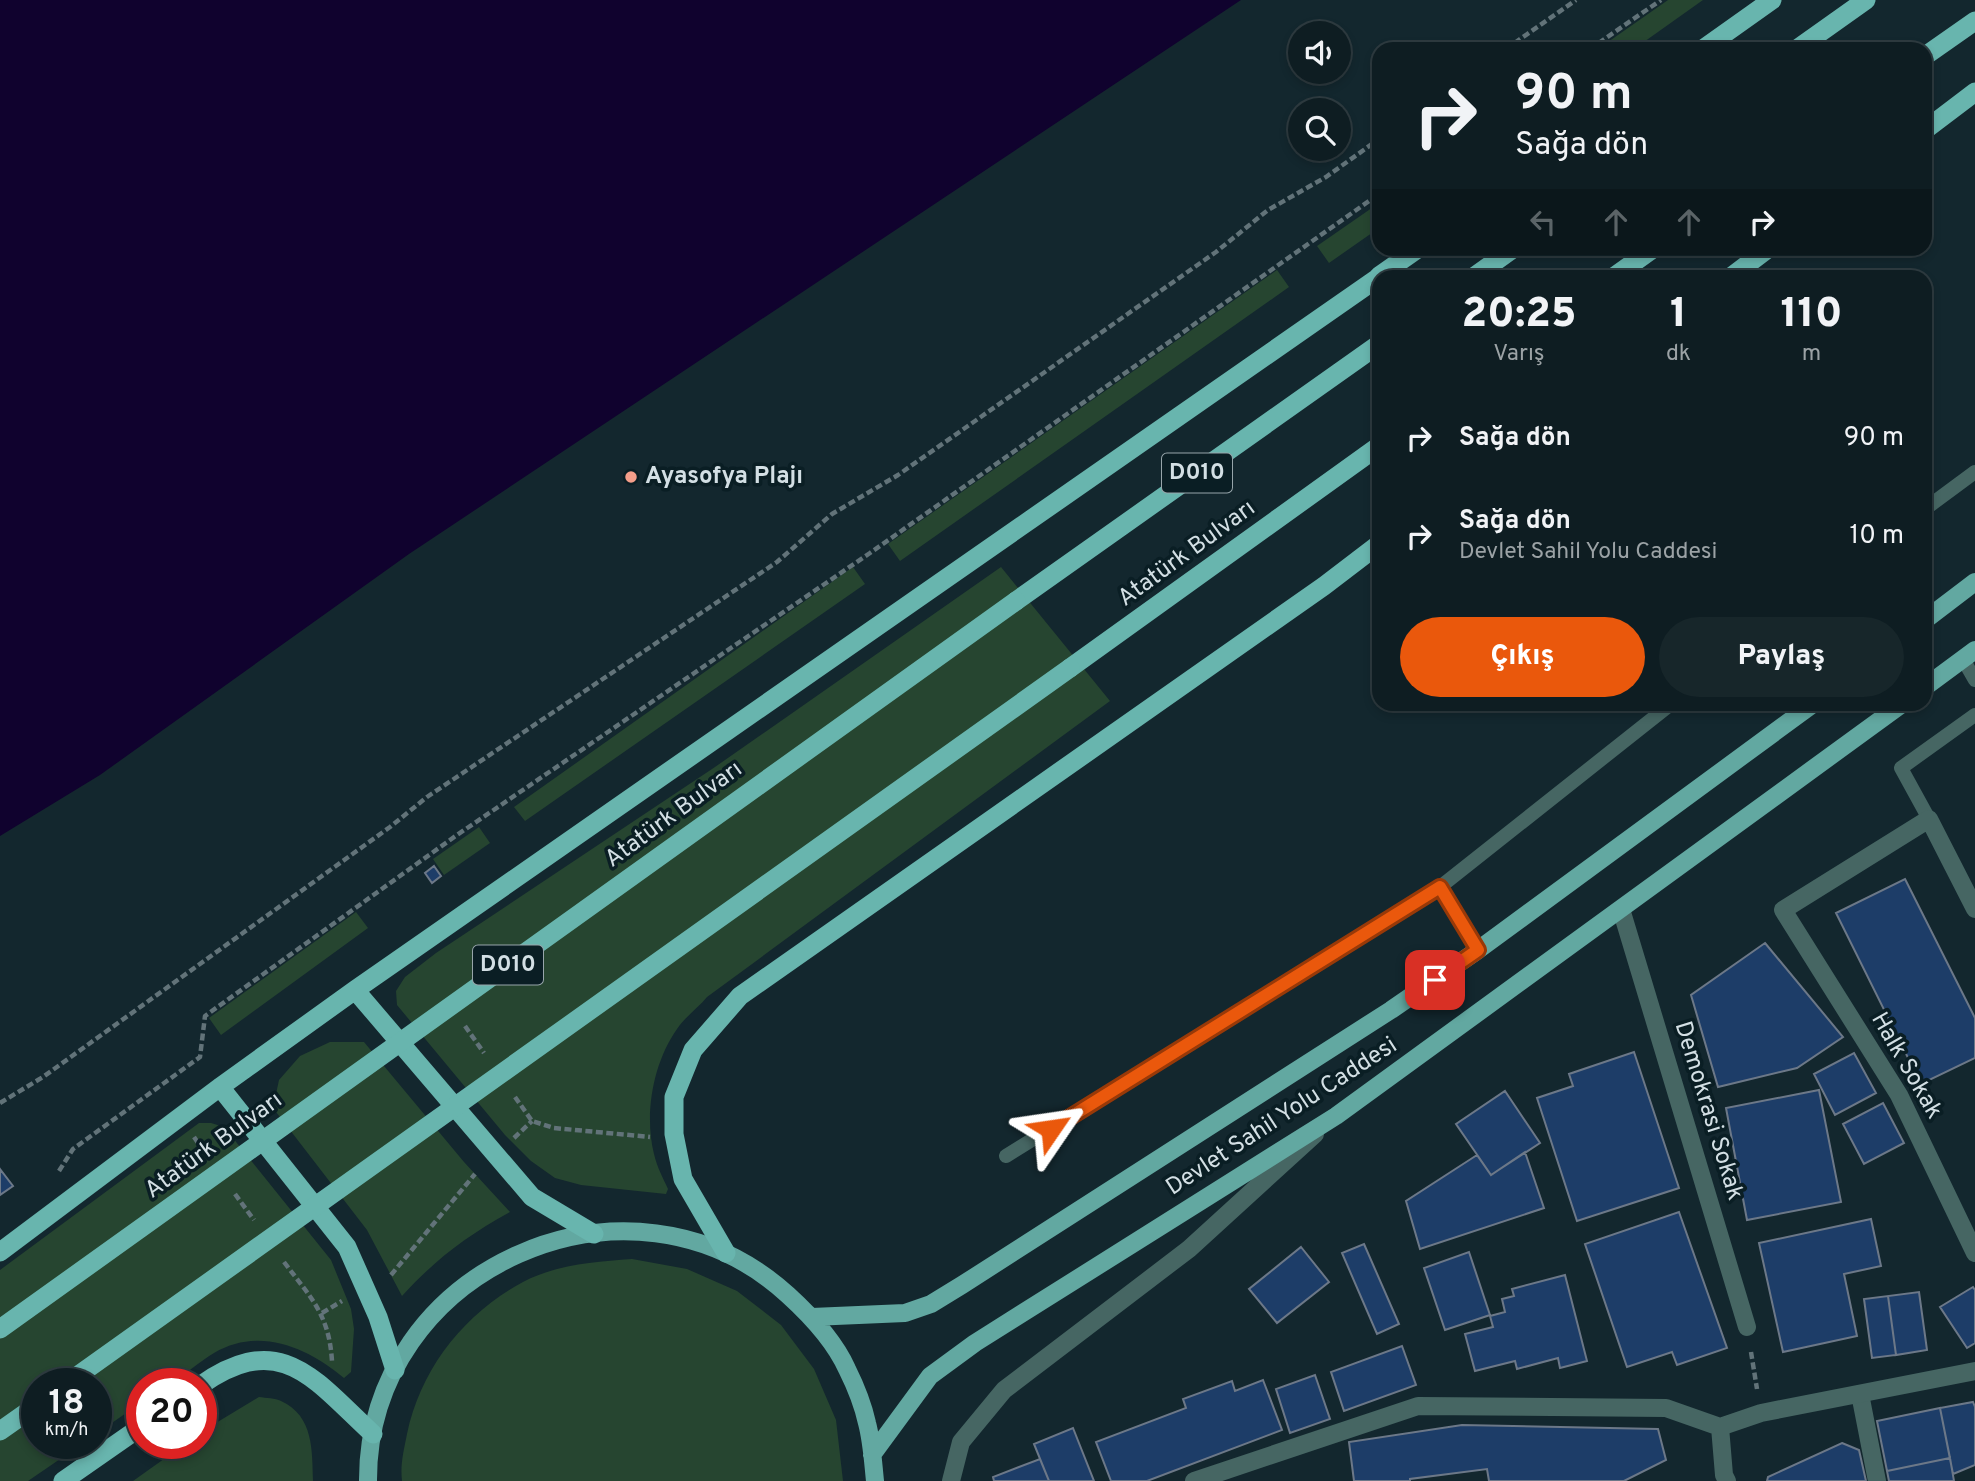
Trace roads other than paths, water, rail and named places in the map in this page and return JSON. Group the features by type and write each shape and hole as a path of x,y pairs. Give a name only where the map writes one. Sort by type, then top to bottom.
{"highway":[{"path":"1713,42 1772,0"},
{"path":"1807,42 1866,0"},
{"path":"1932,51 1975,21"},
{"path":"1932,125 1975,92"},
{"path":"1389,270 1408,256"},
{"path":"1483,270 1503,256"},
{"path":"1623,270 1643,256"},
{"path":"1740,270 1758,256"},
{"path":"0,1252 220,1087 355,990 1372,282"},
{"name":"Atatürk Bulvarı","path":"0,1329 1372,349"},
{"name":"Atatürk Bulvarı","path":"88,1368 1372,451"},
{"path":"726,1253 682,1179 674,1134 674,1097 693,1050 740,996 1324,586 1372,549"},
{"path":"355,990 532,1197 594,1234"},
{"path":"220,1087 347,1247 378,1317 395,1370"},
{"path":"217,1374 237,1365 264,1359 292,1365 311,1377 373,1434"},
{"path":"0,1431 21,1416"},
{"path":"63,1481 126,1437"}],"main road":[{"path":"1932,615 1975,582"},
{"path":"1932,682 1969,655"},
{"name":"Devlet Sahil Yolu Caddesi","path":"812,1317 905,1313 930,1304 1391,1010 1478,950 1803,711"},
{"name":"Devlet Sahil Yolu Caddesi","path":"872,1455 930,1376 975,1343 1336,1116 1892,711"},
{"path":"368,1481 368,1459 379,1407 400,1358 432,1315 471,1279 518,1252 569,1236 622,1231 676,1236 726,1253 772,1281 812,1317 846,1366 867,1422 875,1481"}],"street":[{"path":"1929,819 1975,909"},
{"name":"Halk Sokak","path":"1929,819 1783,910 1899,1095 1975,1254"},
{"name":"Demokrasi Sokak","path":"1621,909 1747,1327"},
{"path":"951,1481 961,1442 1004,1390 1189,1249 1336,1116"},
{"path":"1195,1481 1418,1406 1666,1408 1720,1427 1761,1413 1975,1371"},
{"path":"1860,1394 1877,1481"},
{"path":"1720,1427 1722,1479"}],"lane":[{"path":"1932,504 1975,472"},
{"path":"1969,655 1975,680"},
{"path":"1006,1156 1440,887 1662,711"},
{"path":"1929,819 1901,768 1975,715"},
{"path":"1440,887 1478,950"}],"place":[{"name":"Ayasofya Plajı","path":"631,477"}]}
